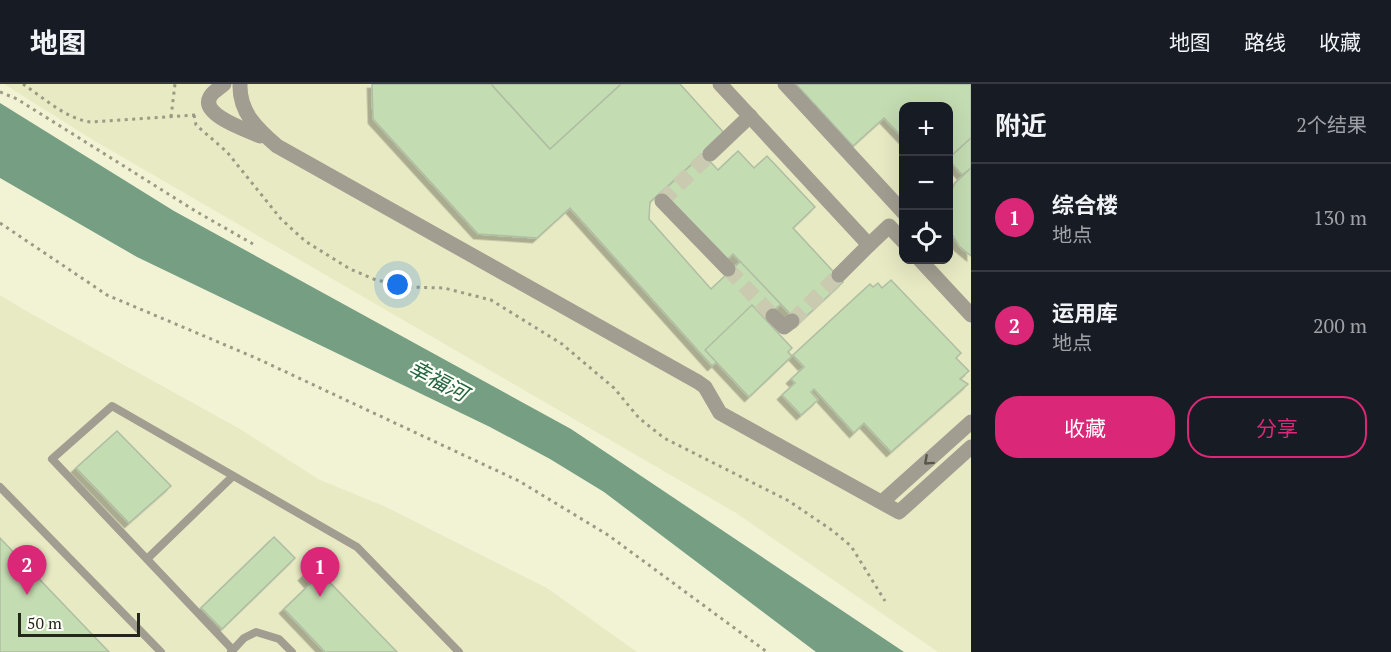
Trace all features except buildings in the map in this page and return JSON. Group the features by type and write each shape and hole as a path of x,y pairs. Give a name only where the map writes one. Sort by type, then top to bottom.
{"street":[{"path":"224,84 209,98 208,106 213,114 270,140"},
{"path":"240,84 243,104 249,120 277,146 698,382 705,387 720,413 899,512 971,447"},
{"path":"720,84 869,245"},
{"path":"785,84 900,210"},
{"path":"710,154 750,116"},
{"path":"662,201 728,269"},
{"path":"839,275 899,217"},
{"path":"889,226 899,237"},
{"path":"924,264 971,315"},
{"path":"773,316 784,327 792,321"},
{"path":"882,502 971,422"}],"lane":[{"path":"292,652 279,639 256,632 244,638 232,651 52,459 112,406 357,547 459,652"},
{"path":"147,559 233,476"},
{"path":"0,487 161,652"}],"path":[{"path":"23,84 71,116 91,122 213,114"},
{"path":"171,117 175,84"},
{"path":"0,92 17,99 187,206 253,244"},
{"path":"194,115 196,124 227,152 281,219 305,241 350,269 376,280 411,287 444,288 491,300 562,344 614,388 639,418 664,438 789,501 833,531 850,546 885,601"},
{"path":"0,223 107,295 256,358 519,481 608,535 767,652"}],"shaded area":[{"path":"4,84 971,84 971,652 938,652 736,513 93,140"},
{"path":"0,295 240,429 318,479 386,507 547,588 637,652 0,652"}],"water":[{"name":"幸福河","path":"0,103 174,211 571,429 904,652 816,652 604,492 550,459 490,427 137,257 0,178"}],"tunnel":[{"path":"662,201 710,154"},
{"path":"728,269 773,316"},
{"path":"792,321 839,275"}],"place":[{"name":"运用库","path":"27,595"},
{"name":"综合楼","path":"320,597"}]}
